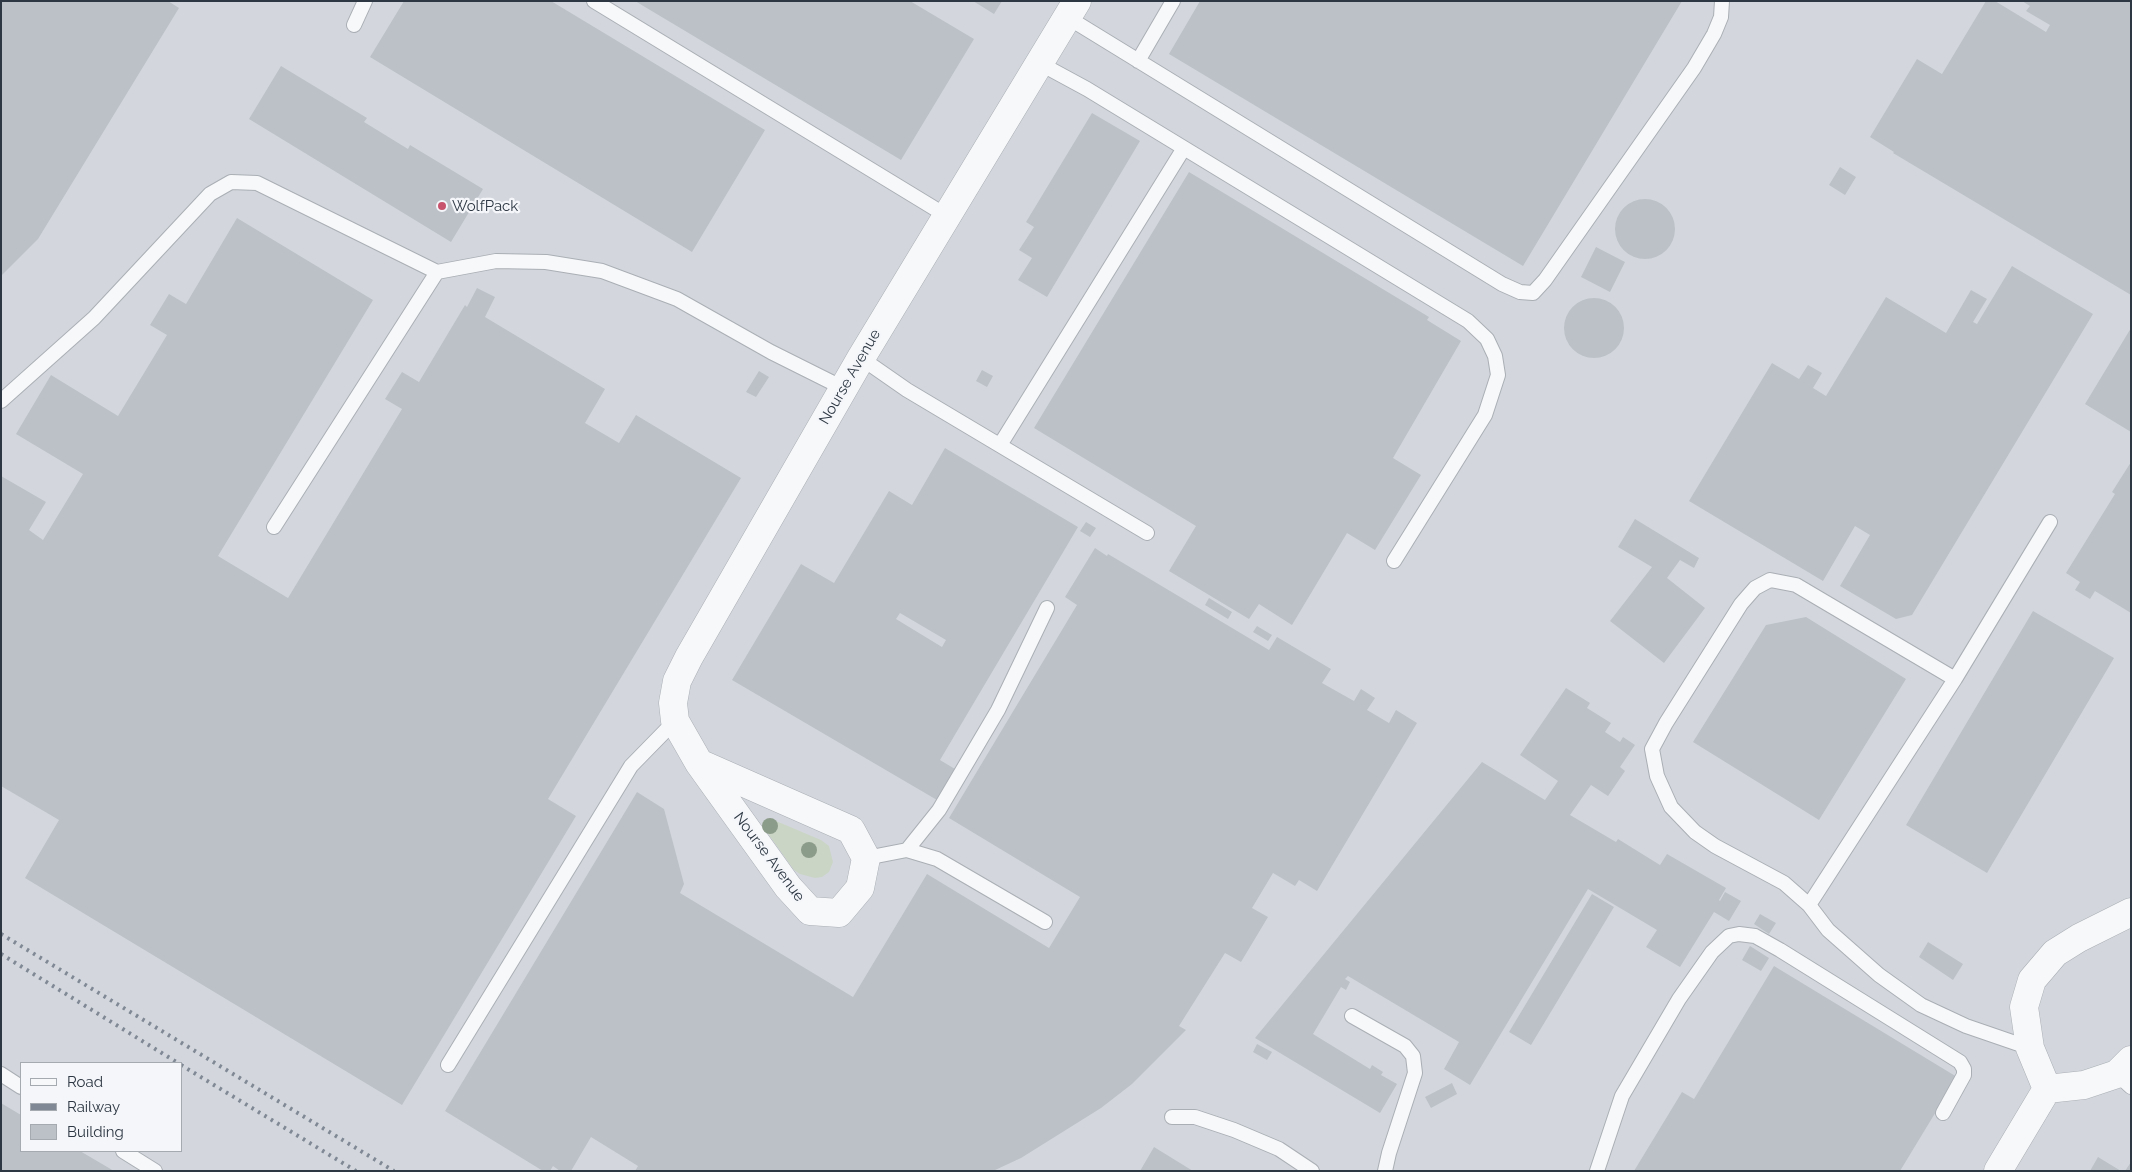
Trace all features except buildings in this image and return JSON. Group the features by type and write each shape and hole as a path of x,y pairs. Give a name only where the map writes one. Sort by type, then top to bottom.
{"street":[{"name":"Nourse Avenue","path":"866,858 860,888 839,913 810,911 788,887 698,762 675,721 673,703 677,681 689,656 843,388 1072,9"},
{"path":"698,762 851,830 866,858"},
{"path":"2047,1089 2030,1048 2024,1007 2032,980 2055,953 2079,938 2131,912"},
{"path":"2047,1089 2084,1085 2126,1074"},
{"path":"1998,1171 2047,1089"}],"lane":[{"path":"354,25 365,1"},
{"path":"594,1 946,216"},
{"path":"1138,61 1173,1"},
{"path":"1072,9 1138,61 1502,284 1520,292 1533,293 1545,280 1694,68 1714,34 1721,17 1722,1"},
{"path":"1040,63 1087,89 1468,321 1487,338 1495,356 1498,375 1485,416 1394,562"},
{"path":"1000,445 1184,148"},
{"path":"1,402 94,318 210,194 231,182 257,183 437,272 496,261 546,262 602,272 677,299 771,352 843,388"},
{"path":"274,527 437,272"},
{"path":"861,358 907,390 1146,533"},
{"path":"1809,905 1955,679 2050,522"},
{"path":"1955,679 1796,585 1770,580 1754,588 1741,604 1666,723 1652,749 1657,776 1670,807 1695,832 1715,846 1784,883 1809,905 1828,930 1879,975 1922,1005 1966,1026 2030,1048"},
{"path":"907,850 939,810 998,710 1047,608"},
{"path":"448,1065 631,766 675,721"},
{"path":"866,858 907,850 937,859 1045,922"},
{"path":"1597,1171 1622,1096 1679,999 1712,952 1729,936 1738,934 1755,936 1780,950 1960,1062 1964,1069 1964,1075 1943,1113"},
{"path":"1352,1016 1405,1046 1414,1056 1415,1073 1385,1171"},
{"path":"1,1074 20,1086"},
{"path":"1172,1117 1195,1117 1234,1130 1279,1149 1312,1171"},
{"path":"125,1152 155,1171"}],"shaded area":[{"path":"1,1 2131,1 2131,1171 1,1171"}],"green space":[{"path":"769,818 821,840 829,846 833,862 829,872 822,877 815,878 800,874 794,870 764,828 765,822"}],"railway":[{"path":"1,934 394,1171"},
{"path":"1,954 176,1062"},
{"path":"182,1066 356,1171"}],"place":[{"name":"WolfPack","path":"442,206"}]}
